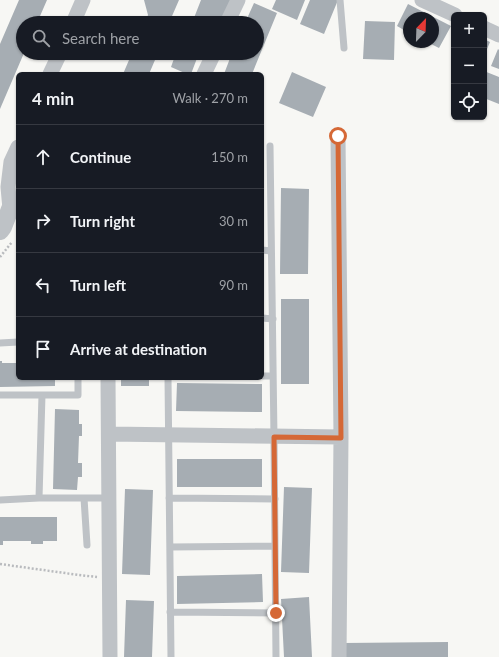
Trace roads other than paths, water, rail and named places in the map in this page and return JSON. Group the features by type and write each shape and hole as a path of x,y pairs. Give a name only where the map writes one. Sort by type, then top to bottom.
{"street":[{"path":"76,16 83,0"},
{"path":"230,16 238,0"},
{"path":"422,0 451,13"},
{"path":"487,29 499,35"},
{"path":"51,72 57,60"},
{"path":"205,72 211,60"},
{"path":"338,136 341,438 339,657"},
{"path":"7,236 3,227 9,212 8,187 11,162 16,151"},
{"path":"108,380 110,657"},
{"path":"109,434 341,438"}],"lane":[{"path":"340,0 344,48"},
{"path":"270,146 274,376 276,657"},
{"path":"264,203 271,203"},
{"path":"264,250 271,251"},
{"path":"264,318 272,318"},
{"path":"0,343 16,342"},
{"path":"264,376 274,376"},
{"path":"0,395 78,395 78,380"},
{"path":"168,380 171,657"},
{"path":"39,498 42,395"},
{"path":"0,500 39,498 109,498"},
{"path":"84,498 87,545"},
{"path":"170,498 275,499"},
{"path":"170,547 275,546"},
{"path":"170,612 276,613"}]}
